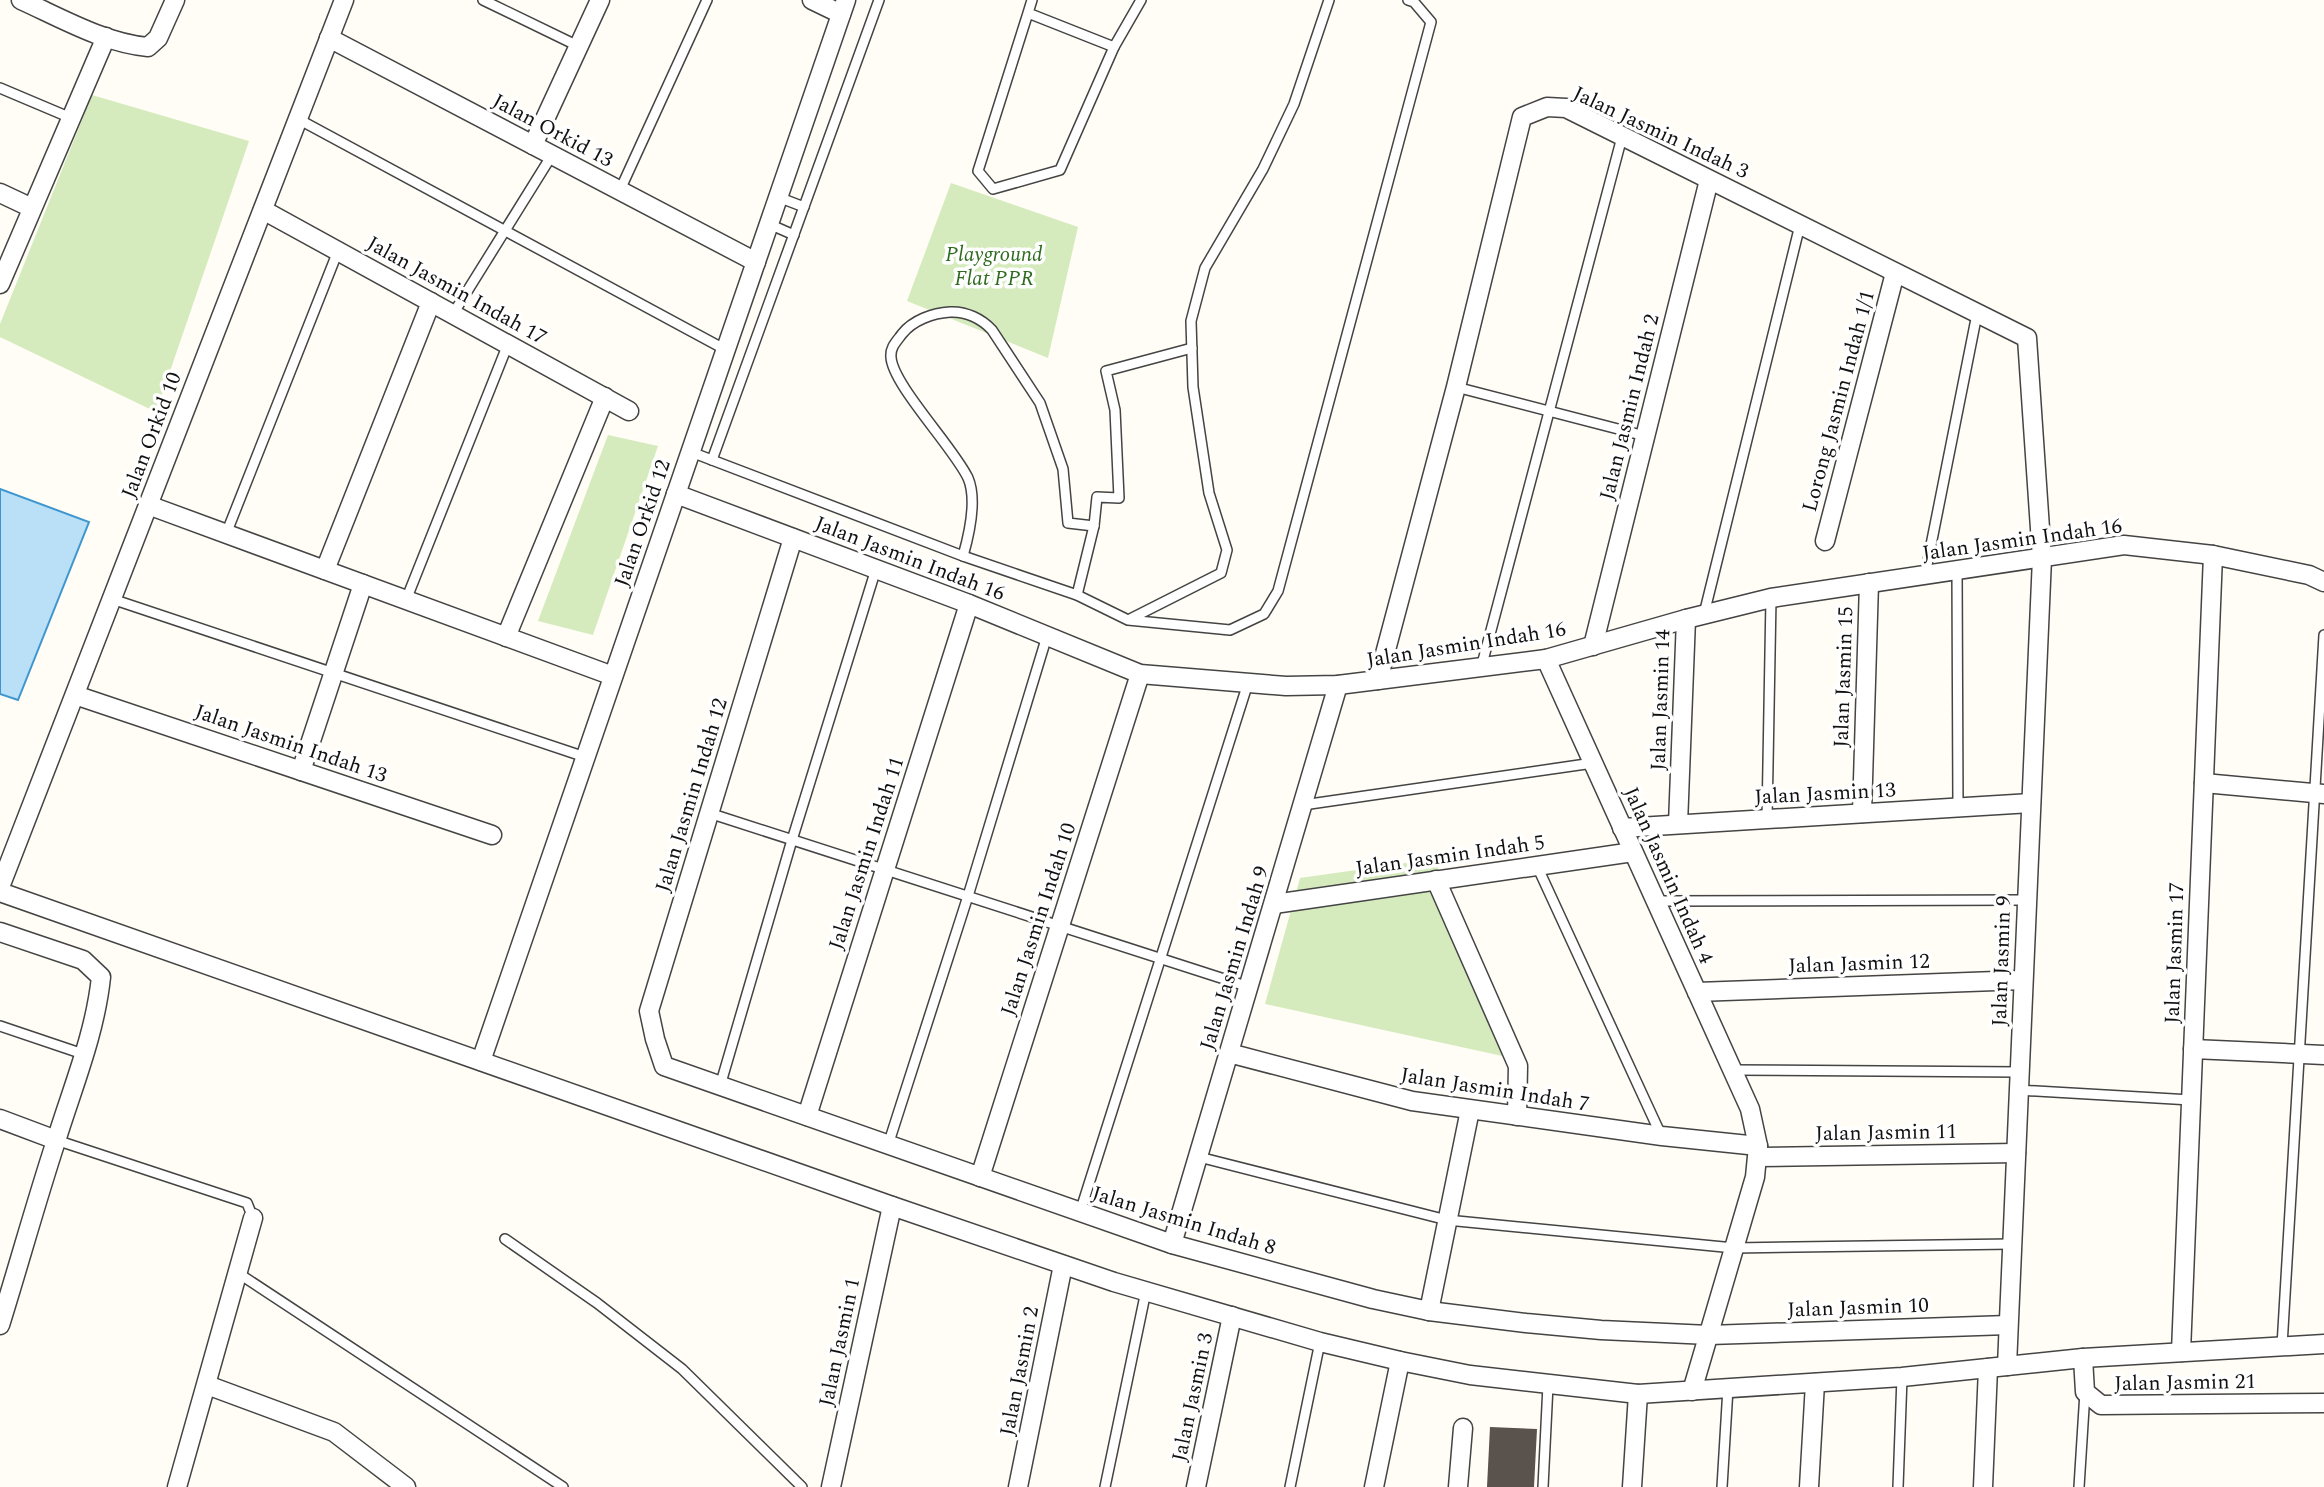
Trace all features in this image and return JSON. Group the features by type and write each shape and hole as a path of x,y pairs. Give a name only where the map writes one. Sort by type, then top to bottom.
{"street":[{"path":"21,0 106,37 131,46 148,47 158,38 175,0"},
{"name":"Jalan Orkid 10","path":"0,890 344,0"},
{"path":"533,145 600,0"},
{"path":"812,0 844,7"},
{"name":"Jalan Orkid 12","path":"481,1061 844,7"},
{"path":"0,283 106,37"},
{"name":"Jalan Orkid 13","path":"329,38 756,262"},
{"name":"Jalan Jasmin Indah 3","path":"1378,681 1456,387 1522,117 1547,107 1566,108 2027,338 2042,558"},
{"name":"Jalan Jasmin Indah 2","path":"1592,646 1709,180"},
{"path":"0,193 32,208"},
{"name":"Jalan Jasmin Indah 17","path":"263,209 629,411"},
{"name":"Lorong Jasmin Indah 1/1","path":"1825,541 1895,272"},
{"path":"326,570 430,302"},
{"path":"506,636 605,397"},
{"name":"Jalan Jasmin Indah 16","path":"676,494 969,604 1140,674 1286,687 1378,681 1546,659 1771,598 2124,545 2213,555 2309,575 2324,582"},
{"path":"148,505 613,676"},
{"name":"Jalan Jasmin Indah 12","path":"664,1066 649,1011 793,538"},
{"name":"Jalan Jasmin 17","path":"2181,1352 2213,555"},
{"name":"Jalan Jasmin 9","path":"2007,1366 2042,558"},
{"name":"Jalan Jasmin 15","path":"1862,813 1869,583"},
{"path":"301,771 363,584"},
{"name":"Jalan Jasmin Indah 11","path":"807,1116 969,604"},
{"name":"Jalan Jasmin 14","path":"1678,824 1686,619"},
{"name":"Jalan Jasmin Indah 4","path":"1546,659 1750,1109 1758,1151"},
{"name":"Jalan Jasmin Indah 10","path":"980,1177 1140,674"},
{"name":"Jalan Jasmin Indah 9","path":"1172,1244 1338,685"},
{"name":"Jalan Jasmin Indah 13","path":"75,695 492,835"},
{"path":"2204,783 2319,793"},
{"name":"Jalan Jasmin 13","path":"1622,828 2031,803"},
{"name":"Jalan Jasmin Indah 5","path":"1274,904 1633,852"},
{"path":"1436,880 1518,1066 1517,1116"},
{"path":"0,890 1063,1265 1320,1342 1470,1375 1638,1394 1902,1377 2083,1358 2324,1344"},
{"path":"0,932 83,960 101,976 98,1006 86,1055 56,1140 0,1325"},
{"name":"Jalan Jasmin 12","path":"1697,992 2023,980"},
{"path":"2193,1049 2324,1055"},
{"name":"Jalan Jasmin Indah 7","path":"1229,1054 1412,1101 1758,1151"},
{"name":"Jalan Jasmin Indah 8","path":"664,1066 1172,1244 1373,1299 1429,1311 1588,1329 1709,1335"},
{"path":"1429,1311 1470,1110"},
{"path":"0,1119 56,1140"},
{"path":"1692,1391 1755,1177 1758,1151"},
{"name":"Jalan Jasmin 11","path":"1758,1151 2016,1153"},
{"name":"Jalan Jasmin 1","path":"831,1487 892,1206"},
{"path":"177,1487 253,1217"},
{"name":"Jalan Jasmin 2","path":"1018,1487 1063,1265"},
{"name":"Jalan Jasmin 3","path":"1196,1487 1232,1317"},
{"name":"Jalan Jasmin 10","path":"1709,1335 2008,1325"},
{"name":"Jalan Jasmin 21","path":"2083,1358 2085,1392 2101,1405 2324,1403"},
{"path":"1374,1487 1400,1361"},
{"path":"1983,1487 1987,1368"},
{"path":"1809,1487 1815,1382"},
{"path":"207,1385 334,1432 405,1487"},
{"path":"1632,1487 1638,1394"},
{"path":"1458,1487 1463,1428"}],"lane":[{"path":"483,0 578,47"},
{"path":"620,191 707,0"},
{"path":"712,460 879,0"},
{"path":"1032,0 978,171 993,190 1060,170 1114,47 1141,0"},
{"path":"1128,620 1221,573 1227,550 1209,493 1193,387 1191,320 1205,268 1263,169 1294,104 1329,0"},
{"path":"691,452 963,556 1077,595 1128,620 1230,630 1264,614 1278,590 1431,22 1414,2 1408,0"},
{"path":"1028,13 1114,47"},
{"path":"0,88 71,118"},
{"path":"298,119 726,350"},
{"path":"1481,668 1622,136"},
{"path":"453,314 552,155"},
{"path":"778,197 804,207"},
{"path":"769,224 794,235"},
{"path":"1704,614 1800,225"},
{"path":"226,534 338,251"},
{"path":"963,556 972,521 969,479 902,382 891,360 893,345 906,329 925,317 950,312 961,313 984,321 992,330 1040,403 1063,469 1068,523 1094,526"},
{"path":"1925,575 1977,314"},
{"path":"406,600 508,344"},
{"path":"1077,595 1094,526 1097,497 1119,498 1115,410 1106,371 1192,348"},
{"path":"1456,387 1645,436"},
{"path":"720,1086 792,839 876,569"},
{"path":"1957,570 1958,808"},
{"path":"1767,819 1771,598"},
{"path":"111,599 585,757"},
{"path":"2282,1346 2319,793 2324,635"},
{"path":"888,1145 968,896 1047,636"},
{"path":"1080,1212 1248,682"},
{"path":"1303,805 1593,763"},
{"path":"709,813 1249,987"},
{"path":"1537,866 1662,1136"},
{"path":"1656,901 2027,900"},
{"path":"0,1026 86,1055"},
{"path":"1733,1070 2019,1081 2192,1100"},
{"path":"56,1140 247,1203 253,1217"},
{"path":"1199,1157 1447,1220 1734,1248 2012,1244"},
{"path":"505,1238 597,1303 682,1369 802,1487"},
{"path":"238,1273 563,1487"},
{"path":"1105,1487 1146,1291"},
{"path":"1290,1487 1320,1342"},
{"path":"1898,1487 1902,1377"},
{"path":"1543,1487 1548,1385"},
{"path":"1722,1487 1728,1388"},
{"path":"2079,1487 2085,1392"}],"green space":[{"path":"92,95 249,141 156,412 0,337 0,324"},
{"name":"Playground Flat PPR","path":"951,183 1078,227 1048,358 907,301"},
{"path":"608,435 658,446 593,635 538,621"},
{"path":"1434,859 1525,1061 1265,1004 1300,878"}],"water":[{"path":"0,489 89,522 18,700 0,694"}],"building":[{"path":"1490,1427 1537,1429 1534,1487 1487,1487"}]}
